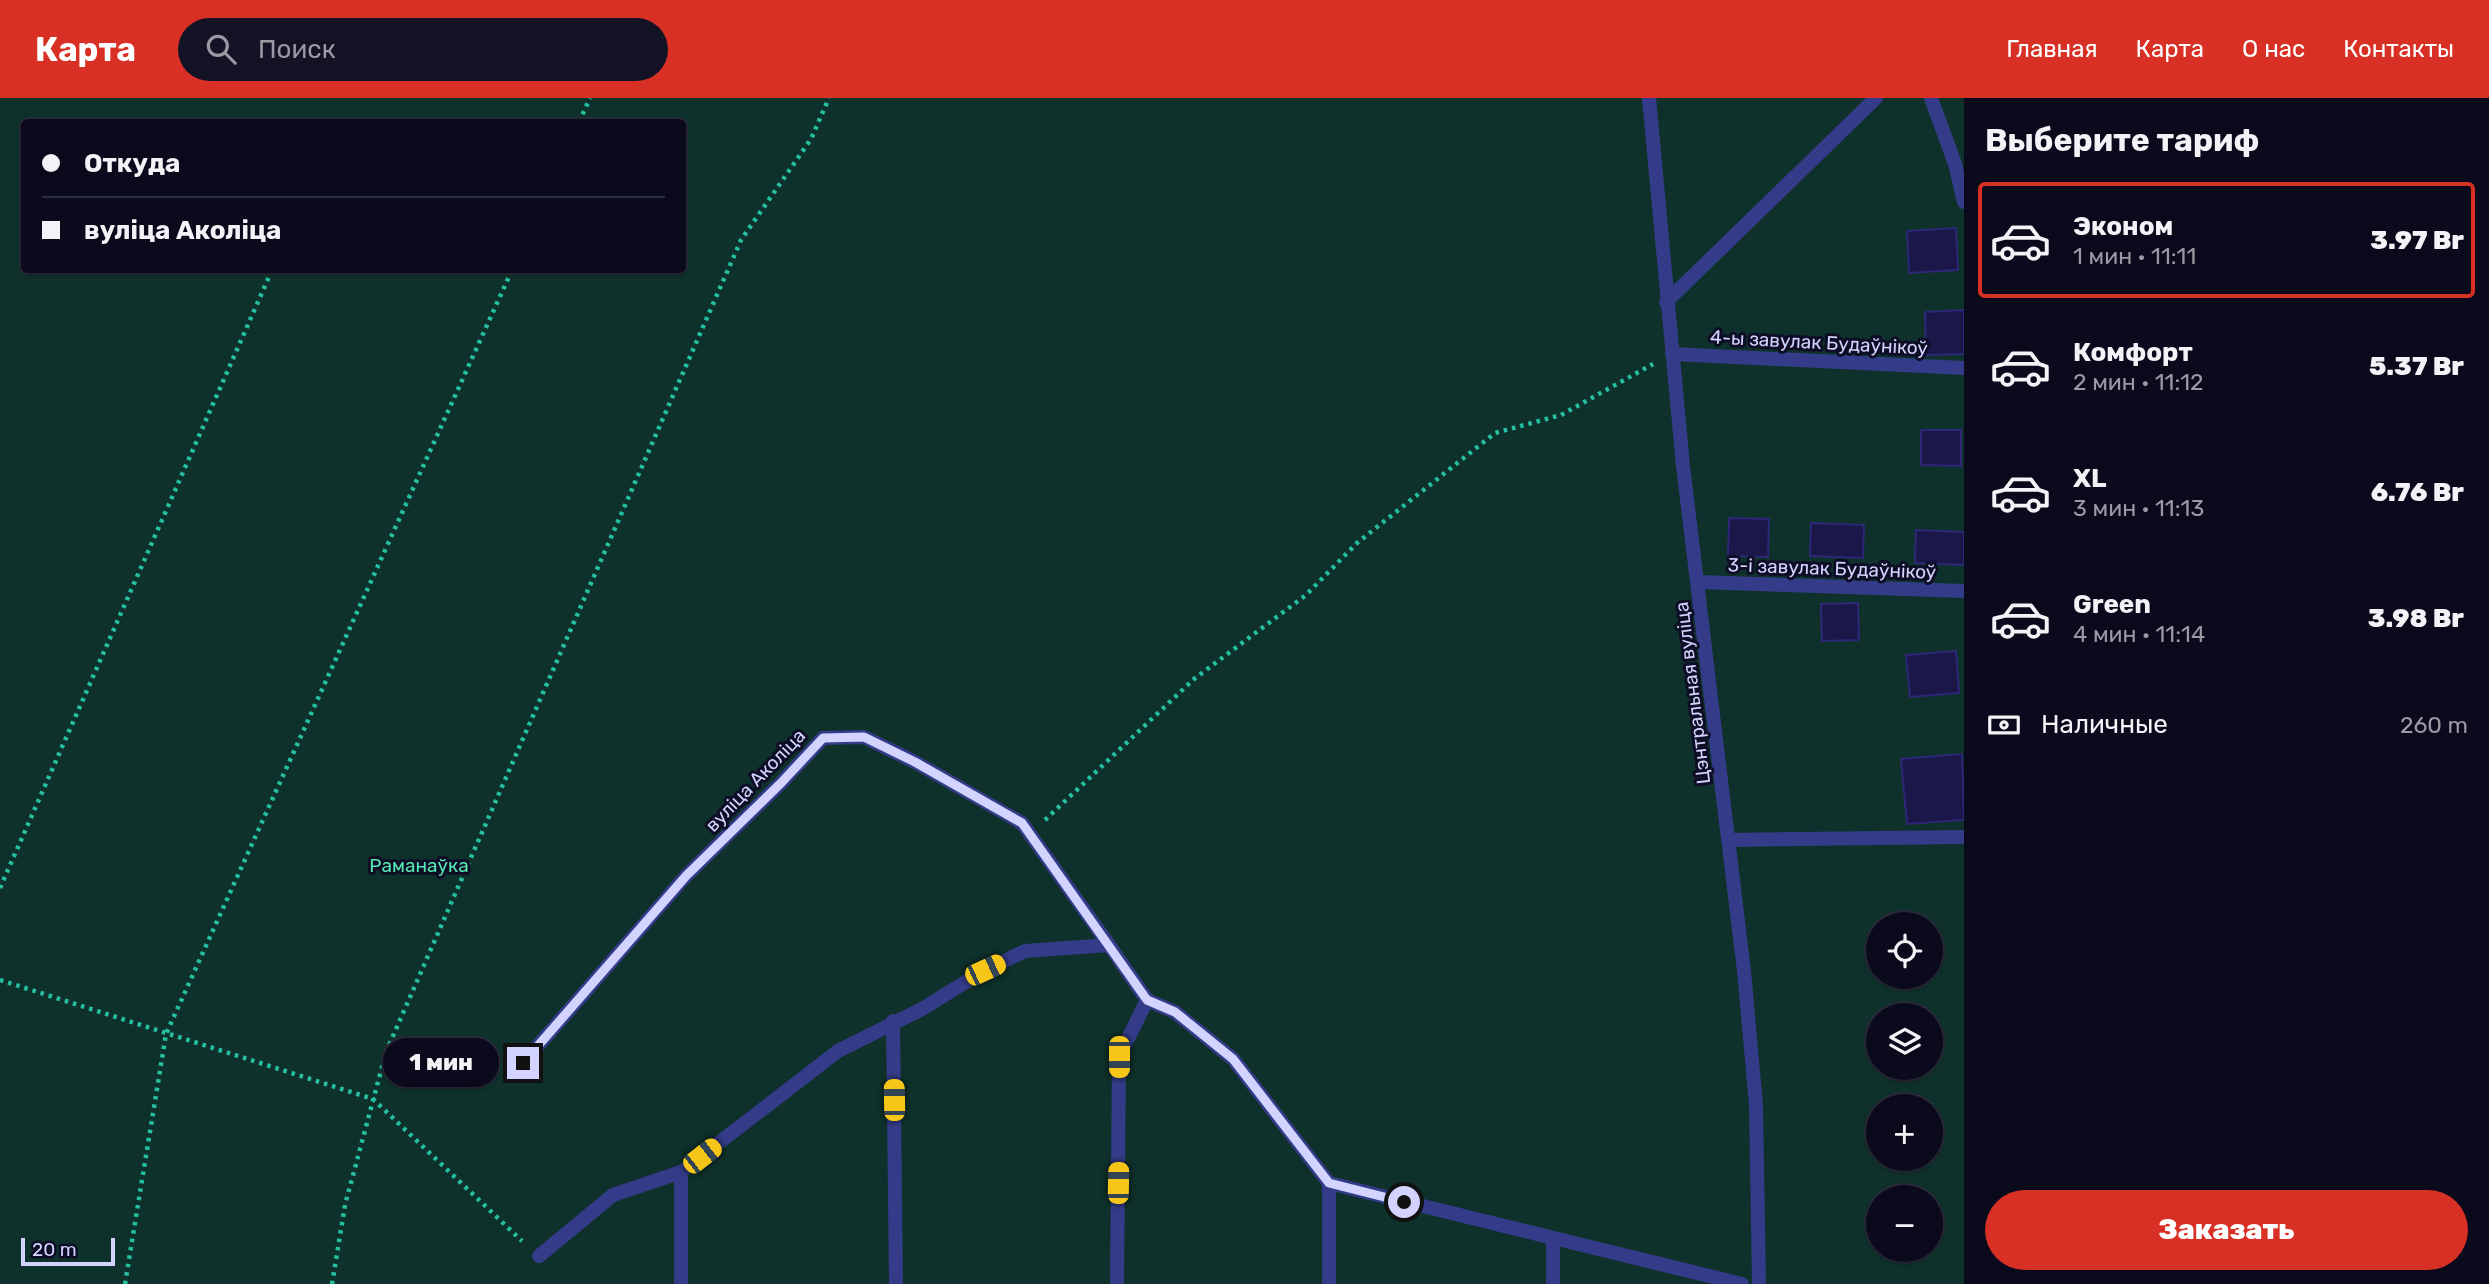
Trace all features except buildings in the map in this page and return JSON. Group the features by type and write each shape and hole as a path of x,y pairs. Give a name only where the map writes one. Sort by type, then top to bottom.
{"street":[{"name":"Цэнтральная вуліца","path":"1649,98 1672,354 1756,1105 1759,1284"},
{"path":"1667,302 1876,98"},
{"path":"1931,98 1955,164 1964,202"},
{"name":"4-ы завулак Будаўнікоў","path":"1672,354 1964,368"},
{"name":"3-і завулак Будаўнікоў","path":"1698,582 1964,591"},
{"name":"вуліца Аколіца","path":"523,1063 686,876 823,738 864,737 915,762 1022,823 1147,1000"},
{"path":"1728,840 1964,837"},
{"path":"538,1256 613,1195 681,1172 838,1051 893,1021 1025,951 1109,945"},
{"path":"1117,1284 1119,1057 1147,1000 1175,1012 1233,1059 1329,1183 1329,1284"},
{"path":"893,1021 896,1284"},
{"path":"681,1172 681,1284"},
{"path":"1329,1183 1553,1240 1742,1284"},
{"path":"1553,1240 1553,1284"}],"path":[{"path":"580,119 590,98"},
{"path":"332,1284 345,1205 386,1052 741,240 811,139 829,98"},
{"path":"0,888 271,273"},
{"path":"125,1284 166,1034 511,273"},
{"path":"1030,834 1194,679 1306,595 1357,543 1495,433 1561,415 1602,390 1672,354"},
{"path":"0,980 373,1099 538,1256"}],"green space":[{"name":"Раманаўка","path":"0,98 1964,98 1964,1284 0,1284"}],"route":[{"path":"523,1063 686,876 823,738 864,737 915,762 968,795 1022,823 1147,1000 1175,1012 1233,1059 1329,1183 1404,1202"}]}
